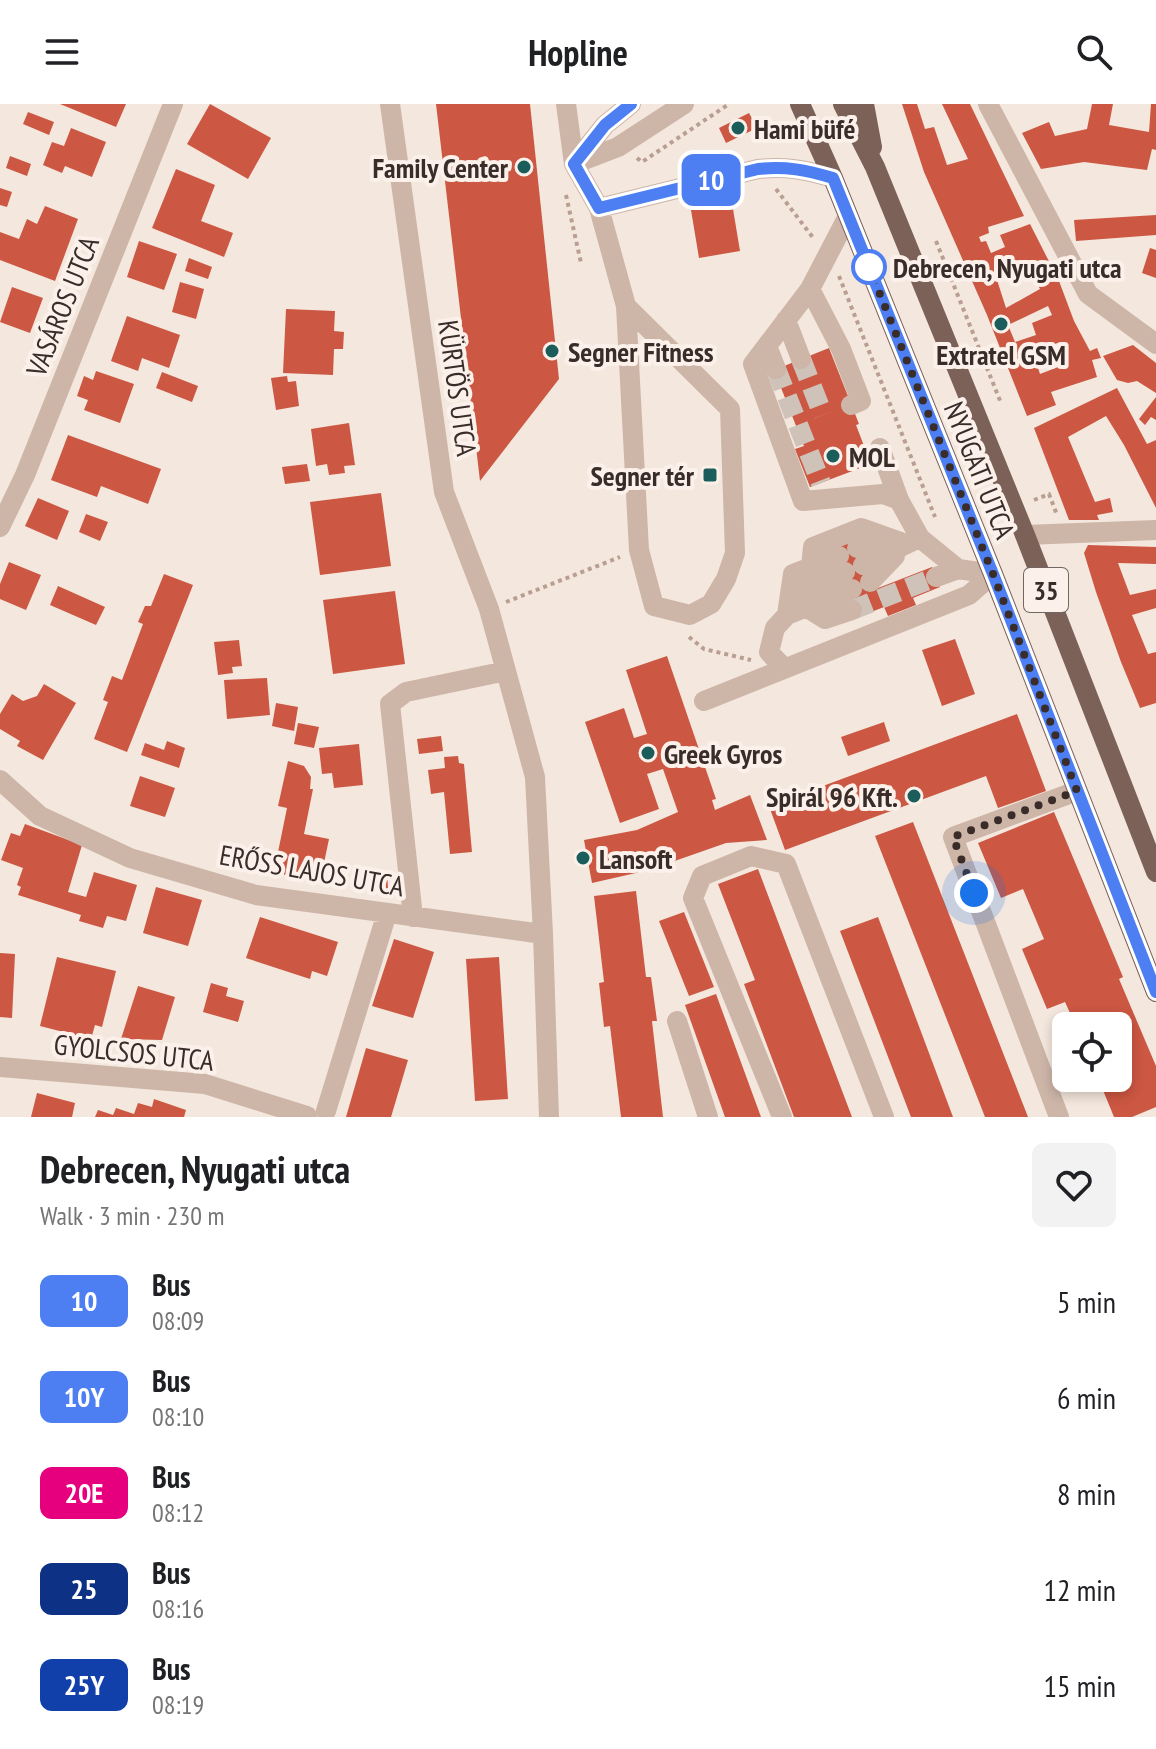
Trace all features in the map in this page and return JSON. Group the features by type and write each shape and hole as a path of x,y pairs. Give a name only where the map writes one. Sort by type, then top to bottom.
{"main road":[{"name":"NYUGATI UTCA","path":"800,104 833,178 993,574 1156,992"},
{"name":"NYUGATI UTCA","path":"843,104 875,167 1025,535 1156,872"},
{"path":"864,104 875,167"}],"street":[{"name":"VASÁROS UTCA","path":"0,527 25,475 173,104"},
{"name":"KÜRTÖS UTCA","path":"390,104 444,492 489,609 535,777 549,1117"},
{"path":"566,104 574,164 599,208 626,306 639,550 654,606 690,615 711,604 726,579 735,553 730,409 626,306"},
{"path":"574,164 605,125 631,104"},
{"path":"574,164 618,147 684,104"},
{"path":"988,104 1088,294 1156,344"},
{"path":"599,208 758,169 801,169 833,178"},
{"path":"848,216 810,289 753,364 787,429 803,501 824,491 883,494 899,500"},
{"path":"810,289 841,349 861,401 851,405"},
{"path":"786,320 801,359"},
{"path":"767,346 776,369"},
{"path":"880,448 913,541"},
{"path":"811,567 813,547 861,528 913,541 958,569 993,574"},
{"path":"1025,535 1156,530"},
{"path":"784,668 769,652 775,628 794,605 913,541"},
{"path":"794,605 793,574 811,567 854,574 913,541"},
{"path":"936,577 958,569"},
{"path":"704,701 969,595 993,574"},
{"path":"413,917 390,704 406,692 506,671"},
{"name":"ERŐSS LAJOS UTCA","path":"0,780 40,816 130,858 256,895 543,934"},
{"path":"1059,1117 953,837 1077,791"},
{"path":"782,1117 693,898 702,876 751,856 786,864 884,1117"},
{"name":"GYOLCSOS UTCA","path":"0,1067 205,1084 316,1113 387,913"},
{"path":"677,1021 708,1117"}],"path":[{"path":"642,162 729,104"},
{"path":"776,188 817,242"},
{"path":"566,194 581,263"},
{"path":"936,241 1001,403"},
{"path":"837,272 936,520"},
{"path":"489,609 639,550"},
{"path":"684,632 704,649 784,668"}],"building":[{"path":"60,104 126,104 116,127"},
{"path":"210,104 271,138 248,179 187,144"},
{"path":"436,104 530,104 559,379 480,481"},
{"path":"902,104 917,104 925,129 934,127 947,165 968,159 942,104 970,104 1024,216 988,227 989,233 979,237 981,242 986,241 991,253 1005,247 1000,235 1030,224 1090,351 1097,348 1101,358 1092,360 1097,377 1051,392 1056,405 1027,416 987,315 924,172","holes":["1029,268 1040,289 1006,308 997,280","1048,306 1052,315 1032,323 1036,335 1015,342 1008,325","1060,342 1067,357 1066,364 1040,374 1033,353"]},
{"path":"1092,104 1113,104 1109,125 1149,132 1151,104 1156,104 1156,150 1152,149 1147,170 1084,162 1041,169 1022,133 1049,122 1055,136 1087,129"},
{"path":"28,112 54,122 49,135 23,124"},
{"name":"Hami büfé","path":"749,113 757,128 726,143 719,128"},
{"path":"71,128 106,142 92,177 65,166 62,173 43,165 52,142 64,146"},
{"path":"10,156 31,164 27,176 6,168"},
{"path":"176,169 215,185 201,221 233,233 224,257 152,228"},
{"path":"0,188 12,192 7,207 0,205"},
{"path":"732,203 740,251 699,258 691,210"},
{"path":"45,206 78,219 55,281 0,260 0,232 19,239 27,219 37,224"},
{"path":"1156,215 1156,235 1076,241 1074,220"},
{"path":"139,241 177,254 164,290 127,277"},
{"path":"1150,248 1156,250 1156,278 1142,273"},
{"path":"189,258 212,267 208,279 185,271"},
{"path":"180,282 204,289 196,319 172,312"},
{"path":"12,287 43,298 30,333 0,322"},
{"path":"286,309 335,311 334,331 344,332 343,349 334,349 333,375 283,373"},
{"path":"127,316 180,335 169,368 142,358 138,371 111,361"},
{"path":"1133,345 1156,363 1156,393 1137,381 1128,383 1117,380 1103,356"},
{"path":"829,348 871,464 810,487 795,449 804,446 774,370"},
{"path":"96,371 134,384 120,423 84,410 88,400 77,396 84,376 93,380"},
{"path":"162,372 198,386 192,402 156,388"},
{"path":"287,376 288,382 296,381 299,406 276,410 271,378"},
{"path":"1117,388 1147,444 1156,440 1156,508 1106,416 1068,437 1095,502 1110,498 1113,512 1097,515 1099,520 1069,520 1034,428"},
{"path":"1156,397 1156,420 1151,417 1145,425 1139,419"},
{"path":"349,423 355,465 344,466 345,473 329,475 327,464 316,466 311,429"},
{"path":"68,435 161,469 148,504 101,486 97,497 51,480"},
{"path":"307,464 310,481 285,484 282,467"},
{"path":"381,493 391,566 320,575 310,502"},
{"path":"38,498 69,511 57,540 25,526"},
{"path":"86,514 108,522 100,541 79,532"},
{"path":"851,534 873,590 932,567 940,587 913,598 916,605 888,616 884,607 856,618 833,541"},
{"path":"1088,545 1156,547 1156,564 1118,563 1130,595 1156,589 1156,608 1132,615 1148,654 1156,652 1156,703 1140,708 1096,592 1084,553"},
{"path":"9,562 41,575 26,610 0,599 0,584"},
{"path":"164,574 193,585 127,752 94,739 108,702 103,700 112,676 122,680 143,624 138,622 145,606 151,606"},
{"path":"58,586 105,607 96,625 50,605"},
{"path":"395,591 405,664 333,674 323,600"},
{"path":"955,639 975,694 942,706 922,650"},
{"path":"239,640 242,666 232,667 233,673 218,675 214,642"},
{"name":"Greek Gyros","path":"667,656 716,799 712,800 715,810 750,795 767,840 726,843 649,870 592,883 584,840 637,830 678,812 663,769 647,774 659,809 620,823 585,722 624,708 634,738 647,734 626,670"},
{"path":"267,678 270,715 227,719 224,680"},
{"path":"44,684 76,703 43,760 17,746 20,741 0,729 0,714 12,694 23,701 37,696"},
{"path":"276,703 298,707 294,731 272,726"},
{"path":"1017,714 1046,791 998,808 986,776 785,850 769,806"},
{"path":"884,722 890,741 848,756 841,737"},
{"path":"298,723 319,727 314,748 294,744"},
{"path":"441,736 443,751 419,754 417,739"},
{"path":"167,741 185,748 179,768 141,755 145,743 164,750"},
{"path":"359,744 363,785 334,788 332,773 322,774 319,748"},
{"path":"458,756 459,763 464,764 472,852 450,854 444,792 431,794 428,770 445,768 444,757"},
{"path":"288,761 304,766 311,777 310,789 313,789 304,834 329,839 320,882 281,874 284,858 277,857 287,808 278,806"},
{"path":"140,776 175,788 165,817 130,806"},
{"path":"1054,812 1123,977 1119,979 1156,1066 1156,1107 1132,1117 1114,1117 1104,1092 1132,1092 1132,1012 1070,1012 1065,1002 1047,1009 1022,949 1044,939 1023,889 1001,898 978,843"},
{"path":"913,822 1028,1117 985,1117 875,836"},
{"path":"25,824 82,845 68,892 86,897 94,872 137,885 126,921 107,916 103,928 79,921 81,915 18,895 21,887 17,885 23,868 1,860 11,833 20,836"},
{"path":"758,869 852,1117 794,1117 744,984 755,980 718,884"},
{"path":"375,871 387,871 388,889 376,890"},
{"path":"156,887 202,900 188,946 143,933"},
{"path":"636,891 646,977 651,977 657,1021 652,1021 663,1117 621,1117 610,1026 604,1027 599,983 604,982 594,896"},
{"path":"684,912 714,987 689,996 659,921"},
{"path":"260,917 338,942 327,976 312,971 310,979 246,958"},
{"path":"878,917 953,1117 911,1117 840,931"},
{"path":"394,939 434,952 413,1018 372,1006"},
{"path":"0,953 15,954 12,1018 0,1017"},
{"path":"57,957 116,971 102,1027 95,1025 91,1039 40,1026"},
{"path":"499,957 508,1099 475,1101 466,959"},
{"path":"211,983 228,988 226,996 244,1001 238,1022 203,1012"},
{"path":"138,986 175,997 162,1040 121,1039"},
{"path":"716,994 761,1117 725,1117 685,1005"},
{"path":"366,1048 408,1060 391,1117 346,1117"},
{"path":"37,1093 75,1103 72,1117 31,1117"},
{"path":"154,1099 186,1110 184,1117 95,1117 98,1110 113,1115 116,1108 134,1114 138,1103 152,1107"}],"tunnel":[{"path":"801,359 823,415"},
{"path":"776,369 821,483"},
{"path":"852,610 936,577"}],"bus line":[{"name":"10","path":"631,104 605,125 574,164 599,208 758,169 801,169 833,178 993,574 1156,992"}],"place":[{"name":"Hami büfé","path":"738,128"},
{"name":"Family Center","path":"524,167"},
{"name":"Debrecen, Nyugati utca","path":"869,267"},
{"name":"Extratel GSM","path":"1001,324"},
{"name":"Segner Fitness","path":"552,351"},
{"name":"MOL","path":"833,456"},
{"name":"Segner tér","path":"710,475"},
{"name":"Greek Gyros","path":"648,753"},
{"name":"Spirál 96 Kft.","path":"914,796"},
{"name":"Lansoft","path":"583,858"}],"route":[{"path":"869,267 1077,791 953,837 974,893"}]}
